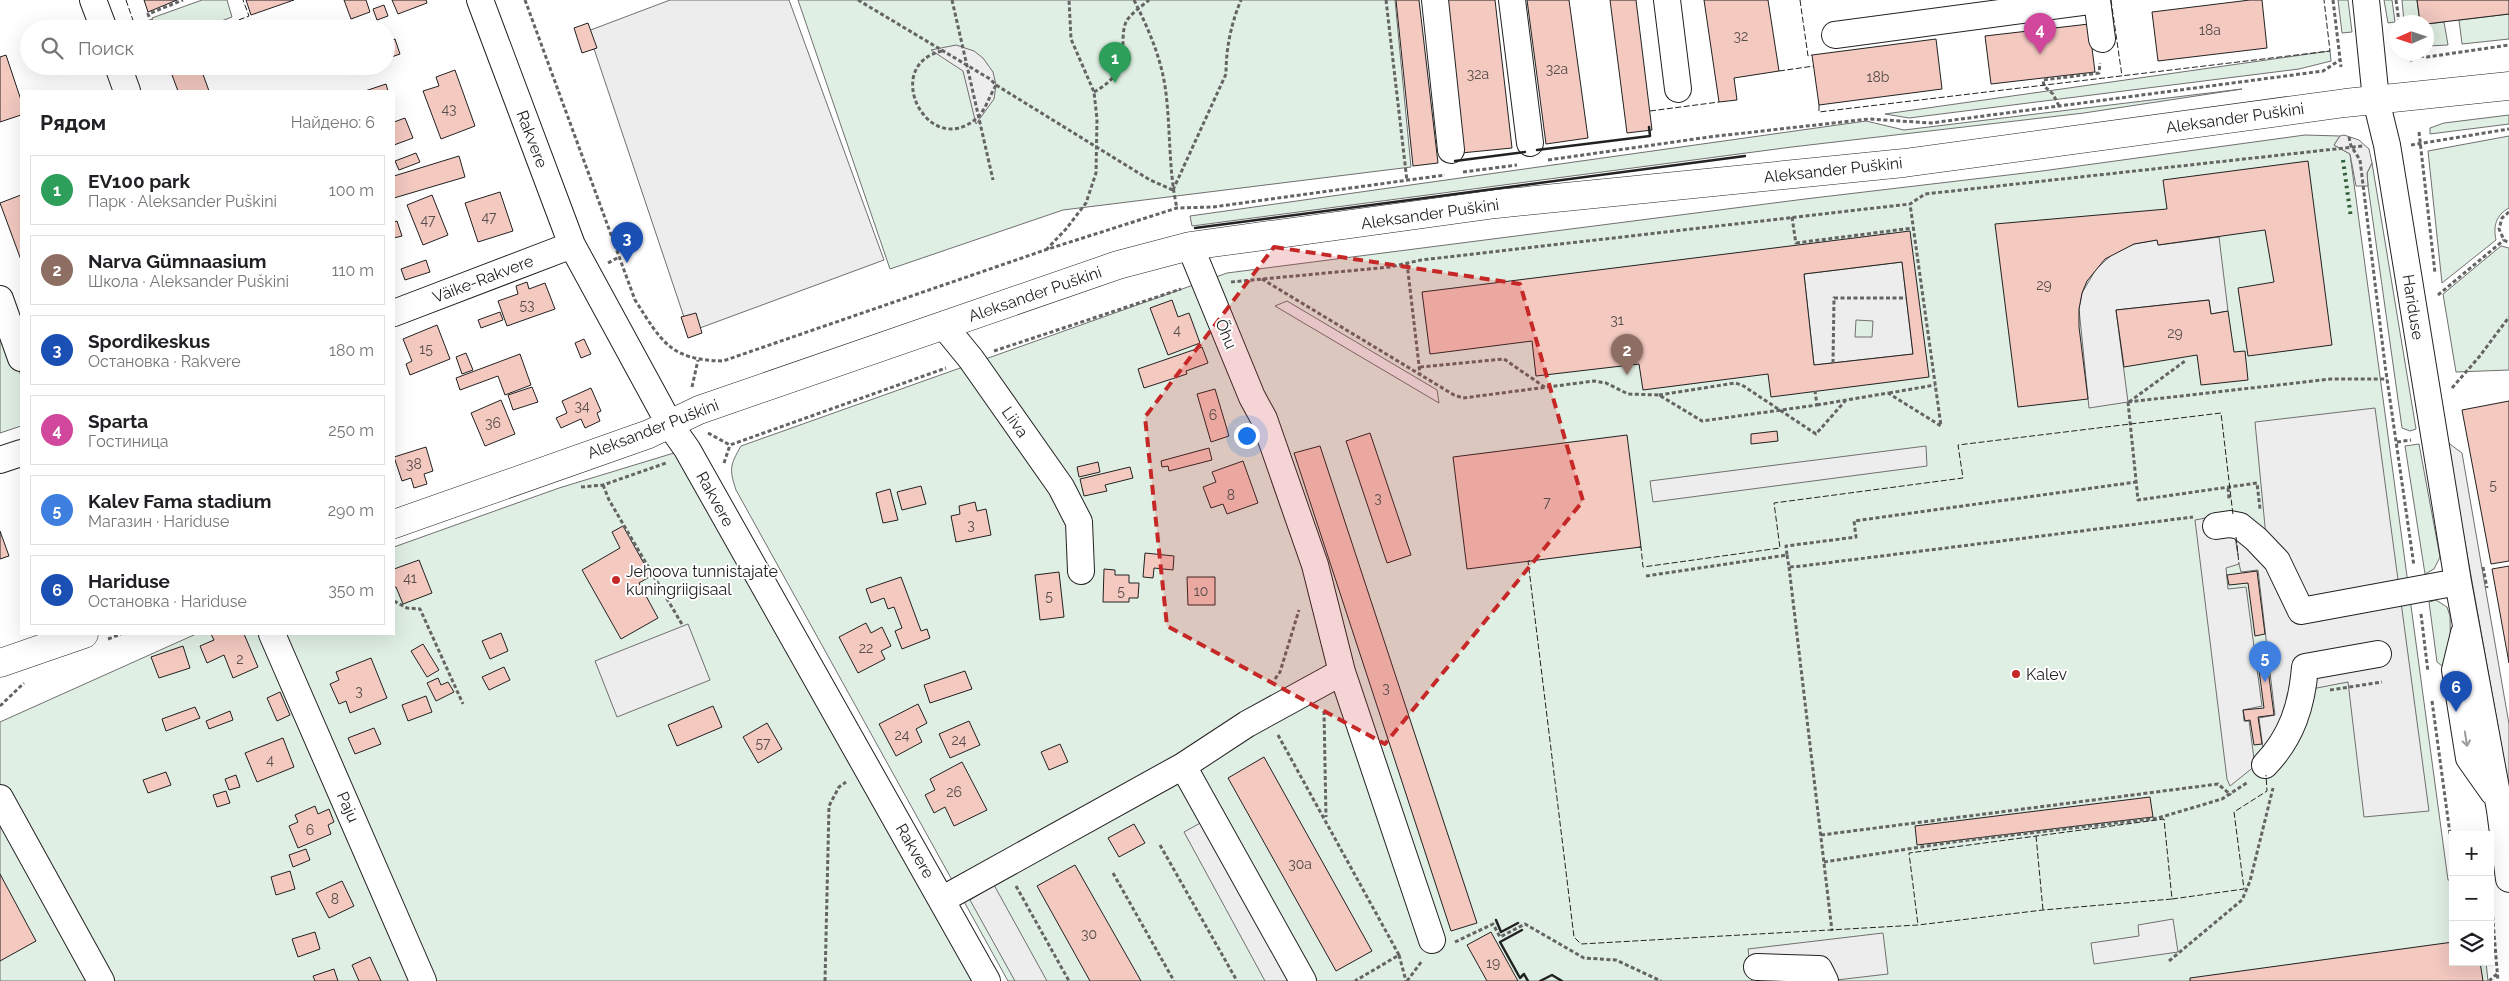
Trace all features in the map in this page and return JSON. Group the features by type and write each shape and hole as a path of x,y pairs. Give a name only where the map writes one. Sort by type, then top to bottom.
{"main road":[{"name":"Aleksander Puškini","path":"395,524 670,425 699,410 1118,265 1190,246 1496,204 1904,163 2376,100 2509,86"},
{"path":"0,663 81,635"}],"street":[{"path":"93,0 101,20"},
{"name":"Rakvere","path":"480,0 572,245 670,425 688,449 943,899 987,981"},
{"path":"1435,0 1451,150"},
{"path":"1512,0 1530,143"},
{"path":"1667,0 1678,89"},
{"path":"1835,35 2097,0 2102,39"},
{"name":"Hariduse","path":"2366,0 2376,100 2387,145 2458,582 2467,623 2497,797 2500,887"},
{"path":"121,75 127,90"},
{"name":"Väike-Rakvere","path":"395,312 572,245"},
{"name":"Õhu","path":"1190,246 1252,397 1264,419 1315,565 1332,677 1432,940"},
{"path":"0,299 20,355"},
{"name":"Liiva","path":"944,326 972,359 1061,487 1079,522 1081,571"},
{"path":"0,460 20,453"},
{"path":"2208,521 2240,526 2256,539 2277,561 2301,611 2458,582"},
{"name":"Paju","path":"272,635 423,981"},
{"path":"2269,773 2296,721 2304,688 2305,667 2378,654"},
{"path":"943,899 1183,766 1266,713 1332,677"},
{"path":"1183,766 1303,981"},
{"path":"0,798 102,981"},
{"path":"1757,967 1819,969 1825,981"}],"path":[{"path":"150,20 148,14 183,0"},
{"path":"525,0 635,300 664,342 679,354 698,360"},
{"path":"858,0 1150,180 1173,190"},
{"path":"952,0 993,180"},
{"path":"1045,250 1066,229 1086,203 1096,173 1098,119 1094,92 1071,39 1069,0"},
{"path":"1134,0 1154,39 1165,85 1173,190 1177,208"},
{"path":"1094,92 1107,84 1118,72 1123,56 1123,34 1127,21 1149,0"},
{"path":"1173,190 1226,74 1226,58 1233,19 1241,0"},
{"path":"1386,0 1406,180"},
{"path":"2333,0 2341,67"},
{"path":"2396,0 2398,15"},
{"path":"2059,106 2053,94 2044,86 2043,80 2098,73 2102,39"},
{"path":"2338,48 2347,45"},
{"path":"2434,55 2509,46"},
{"path":"942,51 928,57 919,66 912,90 914,103 921,114 931,123 943,128 957,128 970,124 979,117 996,85"},
{"path":"2413,145 2420,142 2509,129"},
{"path":"2419,132 2420,142"},
{"path":"2350,137 2351,146 2360,160 2387,379 2418,590 2429,680"},
{"path":"577,487 603,485 664,464 688,449 706,432 730,444 972,359 1178,290 1205,284 1390,267 1407,263 1910,204 1925,194 2351,146 2365,146"},
{"path":"1888,393 1941,426 1910,204"},
{"path":"2509,212 2499,224 2504,240 2509,243"},
{"path":"1792,217 1796,244 1913,228"},
{"path":"2438,294 2504,240"},
{"path":"1407,263 1420,374"},
{"path":"1261,279 1454,395 1463,398 1594,381 1606,382 1628,394 1659,395 1735,383 1742,385 1816,434 1846,400"},
{"path":"1833,363 1834,298 1906,298"},
{"path":"2448,392 2479,357 2509,317"},
{"path":"1420,367 1496,358 1504,359 1546,388"},
{"path":"2128,402 2185,361"},
{"path":"2128,402 2331,379 2387,379"},
{"path":"1659,395 1702,421 1817,405 1935,385"},
{"path":"1815,391 1817,405"},
{"path":"2128,402 2138,500 2228,488 2230,504"},
{"path":"1832,931 1786,546 1856,537 1854,521 2136,482"},
{"path":"603,485 683,626"},
{"path":"1789,567 2208,521"},
{"path":"1646,576 1787,555"},
{"path":"395,602 407,608 420,609 463,704"},
{"path":"1269,687 1280,672 1300,606"},
{"path":"1326,820 1332,677"},
{"path":"2432,700 2450,831"},
{"path":"1266,713 1399,955 1406,981"},
{"path":"1824,862 1953,842 2158,818 2231,795 2257,775 2269,773 2273,795 2263,822 2250,881 2242,900 2169,961"},
{"path":"825,981 829,806 839,787 850,778"},
{"path":"1821,835 2218,784 2231,795"},
{"path":"1160,844 1237,981"},
{"path":"1004,864 1069,981"},
{"path":"1113,874 1174,981"},
{"path":"2498,981 2500,887"},
{"path":"1464,938 1494,924 1500,937 1525,924 1584,958 1616,960 1661,981"},
{"path":"1355,981 1399,955"},
{"path":"2489,981 2498,972"}],"highlighted area":[{"path":"1274,247 1520,284 1583,501 1385,744 1167,626 1145,417"}],"green space":[{"path":"202,0 227,0 232,17 224,20 153,20 152,18"},
{"path":"798,0 1395,0 1411,167 1063,210 890,269"},
{"path":"2338,0 2348,0 2352,32 2342,33"},
{"path":"2384,0 2392,0 2394,15 2389,15 2388,23"},
{"path":"2402,0 2417,0 2419,15 2403,15"},
{"path":"2509,14 2509,39 2462,44 2459,20"},
{"path":"2444,22 2448,45 2434,46 2434,23"},
{"path":"2330,51 2331,61 2299,69 1909,118 1885,114"},
{"path":"2242,89 2084,113 1792,147 1192,226 1190,216 1866,121 1904,130"},
{"path":"2509,115 2509,124 2430,134 2430,128 2444,123"},
{"path":"2305,135 2340,136 2334,145 2350,154 2449,880 2449,966 2486,966 2488,981 1008,981 736,490 732,477 733,463 741,446 1227,273 1805,199 2042,171"},
{"path":"2509,136 2509,208 2496,221 2496,240 2442,283 2428,151"},
{"path":"2372,163 2416,429 2410,431 2402,428 2368,186 2367,173"},
{"path":"2501,246 2509,248 2509,370 2456,372 2443,294"},
{"path":"0,319 20,373 20,426 0,433"},
{"path":"2419,444 2440,557 2434,569 2425,574 2405,446"},
{"path":"687,449 988,981 0,981 0,722 194,635 395,635 395,547 559,488"},
{"path":"2436,600 2447,607 2450,616 2451,673 2437,662 2429,602"}],"shaded area":[{"path":"670,0 789,0 884,260 689,332 588,31"},
{"path":"956,45 974,51 983,58 993,72 996,85 994,99 976,124 963,71 931,50"},
{"path":"2344,135 2359,140 2369,149 2372,163 2367,173 2368,186 2356,186 2350,154 2334,145 2340,136"},
{"path":"2219,237 2228,311 2211,314 2209,300 2116,310 2128,402 2089,408 2079,309 2082,293 2096,269 2114,253 2134,244 2157,240 2159,245"},
{"path":"1902,262 1913,354 1814,365 1804,274","holes":["1856,320 1873,321 1872,337 1855,337"]},
{"path":"1287,301 1437,390 1439,403 1275,306"},
{"path":"2375,408 2429,811 2364,817 2348,682 2296,692 2264,756 2259,718 2275,715 2258,570 2241,572 2239,564 2226,568 2228,589 2246,587 2262,706 2243,710 2244,721 2249,721 2255,766 2230,786 2227,779 2195,520 2231,513 2238,555 2236,538 2269,568 2255,422"},
{"path":"2447,442 2462,453 2509,724 2509,788"},
{"path":"1926,446 1927,466 1653,502 1650,481"},
{"path":"688,624 710,680 617,717 595,661"},
{"path":"1222,811 1315,981 1265,981 1184,832"},
{"path":"994,885 1047,981 1015,981 970,900"},
{"path":"2173,919 2178,952 2094,964 2091,943 2139,936 2138,925"},
{"path":"1883,933 1888,974 1828,981 1752,981 1748,949"}],"building":[{"path":"144,0 177,0 148,12"},
{"path":"246,0 294,0 251,15"},
{"path":"344,0 366,0 370,12 351,19"},
{"path":"392,0 426,0 427,3 398,14"},
{"path":"1396,0 1419,0 1438,163 1413,166"},
{"path":"1444,0 1495,0 1512,148 1461,153"},
{"path":"1527,0 1569,0 1588,138 1546,144"},
{"path":"1610,0 1636,0 1652,130 1627,133"},
{"path":"1704,0 1768,0 1779,71 1734,78 1737,100 1719,102"},
{"path":"2262,0 2267,48 2158,61 2152,12"},
{"path":"2417,0 2509,0 2509,14 2434,23 2434,15 2419,15"},
{"path":"384,5 388,16 377,20 373,9"},
{"path":"588,23 597,48 582,53 574,28"},
{"path":"2089,24 2095,72 1991,84 1985,36"},
{"path":"395,39 400,54 395,56"},
{"path":"1936,39 1942,89 1819,105 1812,55"},
{"path":"6,55 20,97 20,115 0,122 0,57"},
{"path":"455,70 475,126 441,139 423,91 439,86 436,77"},
{"path":"172,75 203,75 209,90 178,90"},
{"path":"386,84 388,90 368,90"},
{"path":"405,118 413,138 395,145 395,122"},
{"path":"416,153 420,162 399,170 395,161"},
{"path":"459,156 465,177 395,198 395,176"},
{"path":"2308,161 2332,345 2248,356 2238,288 2274,282 2265,230 2158,245 2157,240 2134,244 2105,259 2087,281 2082,293 2079,309 2079,327 2088,399 2018,407 1995,224 2167,209 2163,180"},
{"path":"500,192 513,231 478,242 465,203"},
{"path":"20,195 20,257 0,203"},
{"path":"432,195 448,235 423,245 407,205"},
{"path":"397,221 402,236 395,238 395,222"},
{"path":"1910,231 1929,377 1771,397 1768,374 1643,390 1639,364 1536,376 1532,341 1430,354 1422,292","holes":["1902,262 1913,354 1814,365 1804,274"]},
{"path":"426,260 430,272 405,280 401,269"},
{"path":"527,282 529,289 545,283 555,309 507,326 498,301 518,294 516,286"},
{"path":"1172,300 1178,317 1189,313 1200,343 1168,355 1150,308"},
{"path":"2209,300 2211,314 2228,311 2234,352 2245,351 2248,380 2201,385 2197,355 2124,367 2116,310"},
{"path":"500,312 503,320 481,328 478,320"},
{"path":"696,313 702,333 688,338 681,317"},
{"path":"437,325 450,359 410,375 406,364 412,361 403,339"},
{"path":"584,339 591,354 581,358 575,343"},
{"path":"1202,347 1208,363 1186,371 1187,374 1144,388 1138,369"},
{"path":"466,353 473,370 462,374 456,357"},
{"path":"520,354 531,385 505,395 498,376 460,390 456,378"},
{"path":"532,387 538,402 513,410 508,395"},
{"path":"591,388 601,411 597,413 600,421 585,428 581,419 561,428 556,418 567,413 562,401"},
{"path":"1215,389 1229,436 1211,442 1197,394"},
{"path":"501,400 515,434 485,446 471,413"},
{"path":"2509,401 2509,561 2491,564 2462,410"},
{"path":"1777,431 1778,441 1751,444 1751,434"},
{"path":"1370,433 1411,555 1387,563 1346,441"},
{"path":"1627,435 1641,547 1467,569 1453,457"},
{"path":"1320,446 1477,923 1451,931 1294,453"},
{"path":"426,447 433,471 424,474 427,484 414,488 411,478 402,481 395,457"},
{"path":"1209,448 1212,460 1169,471 1168,466 1162,467 1161,461"},
{"path":"1243,461 1258,503 1227,514 1223,504 1211,508 1203,487 1216,482 1212,472"},
{"path":"1098,462 1100,472 1079,477 1077,467"},
{"path":"1130,467 1133,478 1105,485 1107,491 1084,496 1080,479"},
{"path":"921,486 926,504 902,510 897,492"},
{"path":"890,489 898,520 883,523 876,493"},
{"path":"975,502 977,511 986,509 991,535 956,542 951,516 960,514 959,506"},
{"name":"Jehoova tunnistajate kuningriigisaal","path":"623,526 651,576 639,583 658,618 621,639 582,570 620,548 612,532"},
{"path":"0,531 9,556 0,559"},
{"path":"1145,553 1174,556 1173,570 1154,568 1153,578 1143,577"},
{"path":"419,560 432,593 403,604 395,588 395,569"},
{"path":"2509,566 2509,663 2492,569"},
{"path":"1104,569 1115,570 1115,575 1129,575 1129,583 1139,583 1138,598 1129,598 1129,602 1103,602"},
{"path":"2257,571 2265,634 2255,636 2248,583 2229,585 2227,575"},
{"path":"1059,572 1064,617 1040,620 1035,575"},
{"path":"901,577 921,631 927,629 930,638 902,649 895,631 902,628 894,607 888,609 884,598 871,603 866,589"},
{"path":"1187,577 1215,577 1215,605 1188,605"},
{"path":"866,623 871,633 882,627 891,646 881,651 885,659 858,673 839,637"},
{"path":"501,633 508,651 490,659 482,641"},
{"path":"212,635 244,635 258,667 233,678 224,655 207,663 200,646 214,640"},
{"path":"423,644 439,670 427,677 411,651"},
{"path":"183,646 190,668 159,678 151,657"},
{"path":"2266,654 2274,715 2258,717 2262,744 2254,745 2250,720 2245,721 2243,710 2264,708 2257,655"},
{"path":"371,658 387,698 350,713 346,701 339,704 330,684 339,680 336,672"},
{"path":"504,667 510,680 489,690 482,677"},
{"path":"965,671 972,689 930,703 924,685"},
{"path":"438,678 441,685 448,682 454,692 436,701 427,683"},
{"path":"280,692 290,715 277,721 267,698"},
{"path":"426,696 432,712 408,721 402,705"},
{"path":"918,704 927,723 916,729 922,742 896,756 879,724"},
{"path":"713,706 722,727 677,746 668,725"},
{"path":"195,707 200,718 166,731 162,719"},
{"path":"230,711 233,720 209,729 206,721"},
{"path":"969,721 980,745 950,758 939,734"},
{"path":"767,723 782,749 758,763 743,737"},
{"path":"374,728 381,744 355,754 348,738"},
{"path":"283,738 294,767 257,782 245,753"},
{"path":"1060,744 1068,762 1049,770 1041,752"},
{"path":"1264,757 1372,951 1336,971 1228,778"},
{"path":"962,762 987,810 954,826 945,807 934,813 925,795 935,790 930,779"},
{"path":"166,772 171,785 148,793 143,780"},
{"path":"236,775 240,787 229,790 225,779"},
{"path":"226,791 230,803 217,807 213,795"},
{"path":"2150,797 2153,817 1917,845 1915,826"},
{"path":"315,806 318,814 329,809 334,822 328,825 331,834 298,848 289,826 298,822 295,815"},
{"path":"1134,824 1145,843 1119,857 1108,838"},
{"path":"306,849 310,860 293,867 289,855"},
{"path":"1075,865 1141,981 1090,981 1037,886"},
{"path":"290,871 295,889 276,895 271,877"},
{"path":"0,874 36,941 0,961"},
{"path":"342,881 354,906 329,918 316,893"},
{"path":"315,932 320,949 298,957 292,939"},
{"path":"1491,932 1518,981 1487,981 1467,945"},
{"path":"2449,943 2449,966 2481,966 2483,981 2190,981 2190,978"},
{"path":"370,957 381,981 359,981 352,965"},
{"path":"334,969 338,981 315,981 313,976"}],"hedge":[{"path":"2343,160 2351,218"}],"fence":[{"path":"126,0 133,20"},
{"path":"239,20 249,16 243,0"},
{"path":"1800,0 1808,56 1812,55"},
{"path":"2111,0 2122,76"},
{"path":"1819,105 1819,112 2330,51 2324,0"},
{"path":"1779,71 1814,66"},
{"path":"1650,111 1719,102"},
{"path":"1639,547 1641,547 1643,567 1780,548 1774,503 1963,478 1958,445 2221,413 2233,515"},
{"path":"2236,537 2239,564"},
{"path":"1530,561 1528,561 1574,937 1581,944 1918,925 2043,910 2172,899 2164,819 1909,853 1918,925"},
{"path":"2172,899 2244,889 2234,812 2267,791 2266,775"},
{"path":"2036,836 2043,910"}],"wall":[{"path":"1537,150 1650,136 1649,127"},
{"path":"1455,161 1525,152"},
{"path":"1195,228 1745,156"},
{"path":"1496,920 1501,932 1518,923"},
{"path":"1522,930 1500,942 1520,978 1524,974 1528,981"},
{"path":"1540,981 1552,975 1562,981"}],"place":[{"name":"Sparta","path":"2040,54"},
{"name":"EV100 park","path":"1115,83"},
{"name":"Spordikeskus","path":"627,263"},
{"name":"Narva Gümnaasium","path":"1627,375"},
{"name":"Jehoova tunnistajate kuningriigisaal","path":"616,580"},
{"name":"Kalev","path":"2016,674"},
{"name":"Kalev Fama stadium","path":"2265,682"},
{"name":"Hariduse","path":"2456,712"}]}
